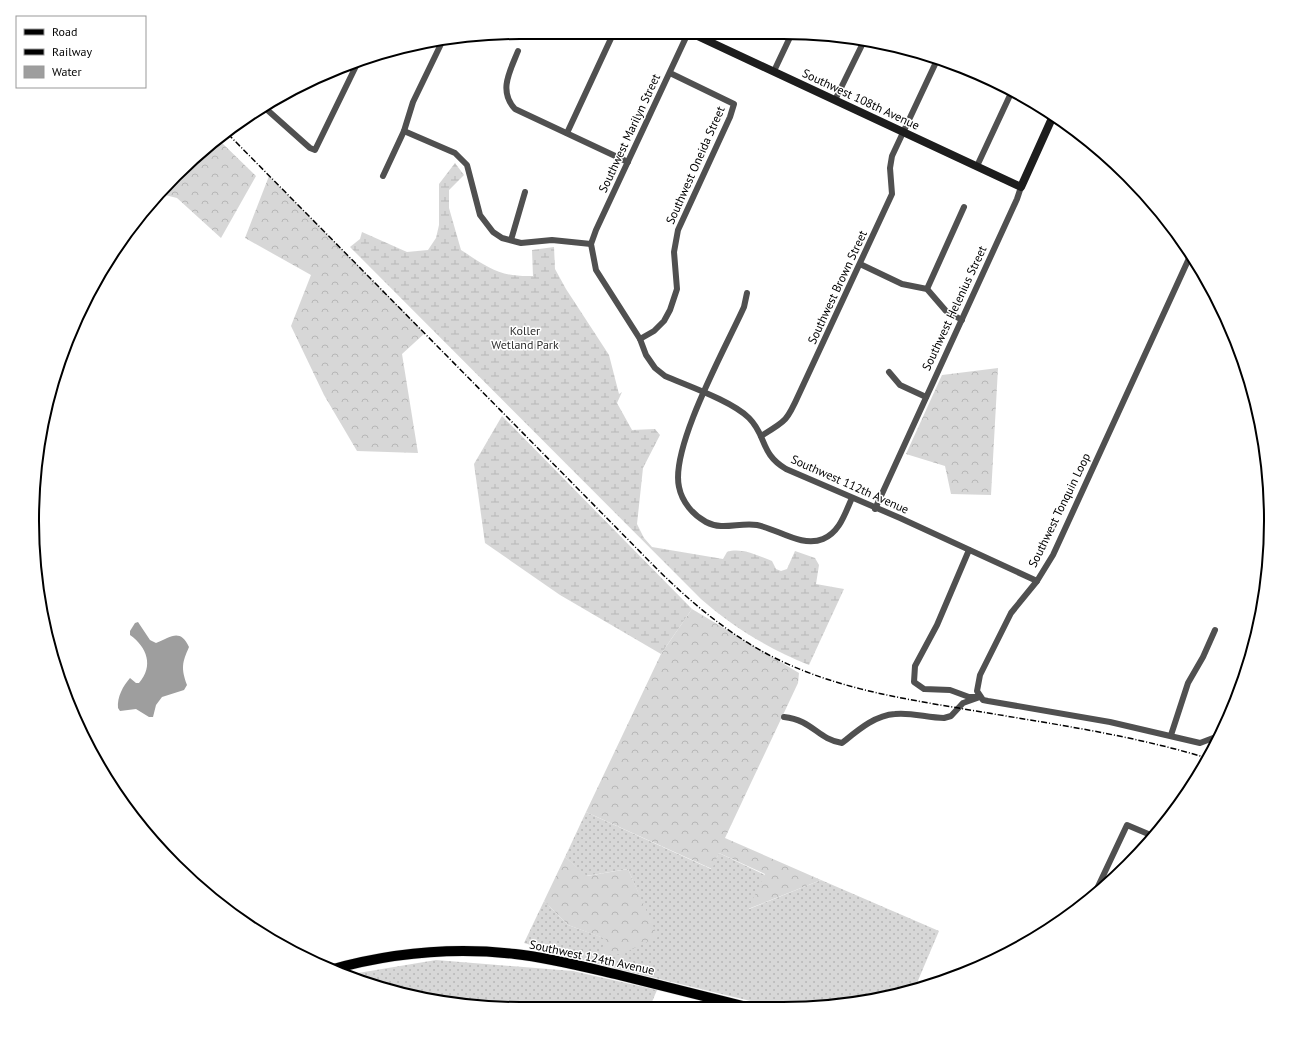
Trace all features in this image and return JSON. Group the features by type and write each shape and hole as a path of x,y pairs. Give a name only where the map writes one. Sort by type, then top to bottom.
{"main road":[{"name":"Southwest 124th Avenue","path":"342,967 376,959 415,953 459,951 514,954 579,966 726,1002"}],"street":[{"path":"567,133 611,39"},
{"name":"Southwest Marilyn Street","path":"591,244 596,230 686,39"},
{"name":"Southwest 108th Avenue","path":"702,39 1021,186"},
{"path":"774,71 789,39"},
{"path":"383,176 404,131 413,102 440,46"},
{"path":"835,100 862,46"},
{"path":"518,51 506,80 506,94 510,103 523,114 628,162"},
{"name":"Southwest Brown Street","path":"761,436 784,422 788,417 860,264 892,194 890,168 892,156 935,64"},
{"path":"268,111 310,148 315,150 353,70"},
{"name":"Southwest Oneida Street","path":"640,339 654,331 664,321 670,310 677,289 674,252 678,230 730,118 734,104 670,73"},
{"path":"977,166 1009,97"},
{"name":"Southwest Helenius Street","path":"875,509 1017,199 1021,186 1051,121"},
{"path":"404,131 455,153 467,166 480,215 494,232 502,238 522,243 552,240 591,244"},
{"path":"511,240 525,192"},
{"path":"927,289 964,207"},
{"name":"Southwest 112th Avenue","path":"591,244 596,270 640,339 646,355 655,368 664,376 741,411 756,427 766,450 780,466 875,509 900,518 1037,581"},
{"name":"Southwest Tonquin Loop","path":"980,696 977,691 977,686 989,656 1011,612 1037,581 1053,555 1188,261"},
{"path":"860,264 902,284 927,289 946,311 962,320"},
{"path":"747,293 744,308 704,393 684,440 678,473 679,487 683,498 695,514 705,522 724,527 755,525 798,539 816,541 830,536 836,529 852,498"},
{"path":"889,372 900,385 926,397"},
{"path":"969,550 937,625 915,666 914,682 924,689 950,690 969,697 980,696 988,701 1110,722 1171,735 1200,743 1211,739"},
{"path":"1171,735 1190,680 1203,657 1215,630"},
{"path":"784,717 805,722 826,739 842,743 867,724 883,716 896,713 944,718 951,716 963,703 980,696"},
{"path":"1099,883 1127,825 1148,834"}],"green space":[{"path":"222,143 256,176 221,238 177,198 166,195 203,158"},
{"name":"Koller Wetland Park","path":"455,163 464,175 449,190 449,208 461,250 479,262 503,273 533,276 532,250 554,247 555,269 566,289 609,355 619,394 622,392 617,403 632,430 655,429 660,435 643,468 637,524 644,538 652,547 723,559 727,552 744,551 772,561 776,569 781,571 787,569 795,551 815,558 819,565 816,584 844,589 809,665 780,652 752,636 726,619 701,599 350,247 360,239 362,232 407,252 428,250 436,238 439,225 439,184"},
{"path":"269,176 425,333 402,354 418,453 357,451 324,395 291,326 311,275 245,238"},
{"path":"998,368 991,495 951,494 945,466 906,454 942,375"},
{"path":"502,416 692,609 661,654 560,595 485,543 474,464"},
{"path":"692,609 799,673 798,683 725,838 821,880 748,909 765,874 719,853 712,869 586,812 661,654"},
{"path":"586,812 711,869 719,853 765,875 749,909 821,880 939,931 917,983 876,993 845,998 814,1001 754,1002 597,964 524,943 544,901 568,925 607,939 600,955 657,937 628,869 586,876 565,857"},
{"path":"565,857 587,876 628,869 658,937 622,954 599,955 606,939 568,925 544,901"},
{"path":"436,960 573,971 657,990 652,1002 489,1001 427,993 396,986 358,973"}],"water":[{"path":"138,622 150,640 156,643 171,637 179,636 186,641 189,647 183,666 187,685 184,690 162,697 156,705 153,717 149,717 136,709 120,711 118,708 120,696 127,681 130,678 136,683 139,683 144,677 146,670 147,664 144,651 141,645 130,635 130,631 135,623"}],"railway":[{"path":"230,136 659,571 699,608 743,640 775,658 798,668 821,677 868,691 915,701 1056,724 1147,742 1201,757"}]}
